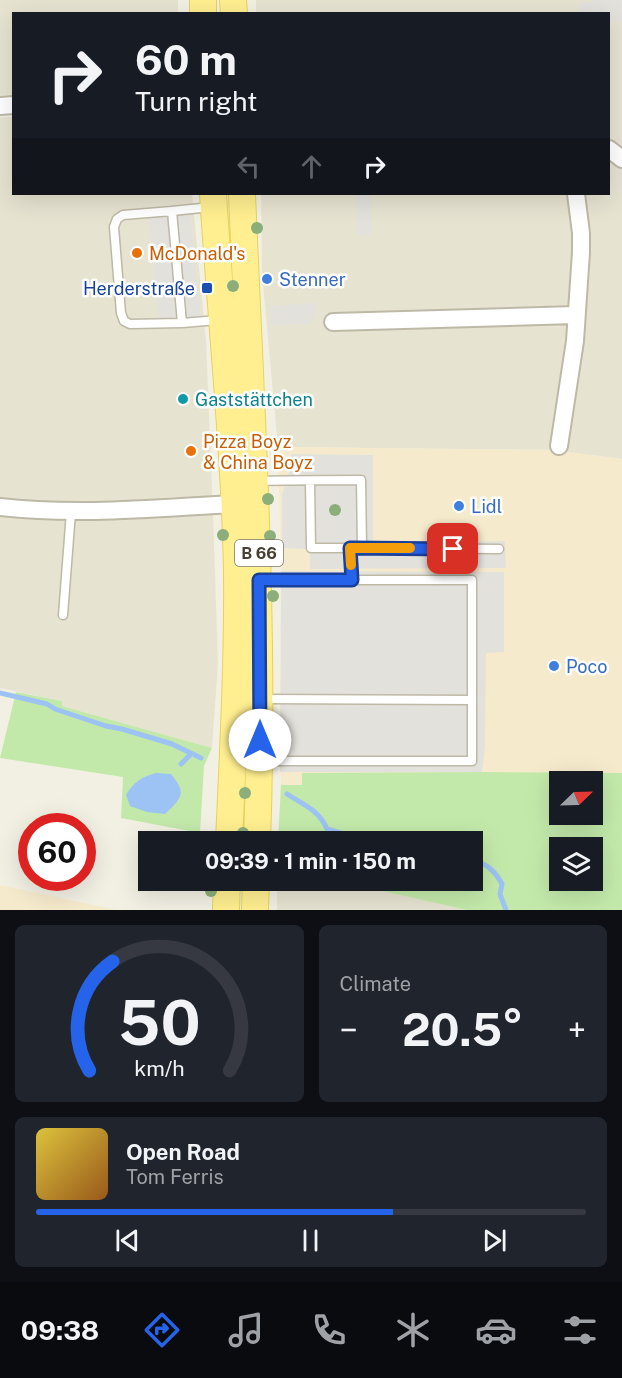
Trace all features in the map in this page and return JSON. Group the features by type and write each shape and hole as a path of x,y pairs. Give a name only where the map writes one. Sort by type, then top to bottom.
{"main road":[{"name":"B 66","path":"242,195 258,444 256,482 261,699 257,831"},
{"name":"B 66","path":"214,200 234,504 237,656 229,831"},
{"path":"226,910 227,891"},
{"path":"255,910 256,891"}],"street":[{"path":"610,150 622,159"},
{"path":"559,446 575,341 581,233 576,195"},
{"path":"333,322 575,315"},
{"path":"0,507 71,512 234,504"}],"lane":[{"path":"214,200 172,211 123,215 117,219 114,227 124,321 130,324 223,320"},
{"path":"172,211 182,323"},
{"path":"310,480 311,548 498,549"},
{"path":"256,482 361,480 362,548"},
{"path":"63,615 71,512"},
{"path":"350,548 352,580"},
{"path":"259,580 472,580 472,761 260,760"},
{"path":"261,699 472,700"}],"shaded area":[{"path":"0,0 178,0 178,12 12,12 12,95 0,96"},
{"path":"256,0 622,0 622,459 552,450 278,447 262,273 261,195 610,195 610,12 256,12"},
{"path":"594,0 622,0 622,21 610,20 610,12 579,12 580,2 593,2"},
{"path":"0,117 12,117 12,195 192,195 206,341 213,515 218,663 212,748 62,706 62,701 0,688"},
{"path":"356,195 370,195 372,235 357,235"},
{"path":"190,213 200,316 159,320 149,217"},
{"path":"315,303 315,317 307,324 271,325 270,306"},
{"path":"278,447 552,450 622,459 622,773 549,771 549,773 303,773 302,785 281,785 281,571"},
{"path":"291,454 373,455 373,543 505,541 506,568 310,569 310,554 306,549 282,548 282,495 290,469"},
{"path":"281,571 504,572 504,652 486,653 485,747 482,772 280,772"},
{"path":"0,885 18,889 18,891 28,891 117,910 0,910"},
{"path":"277,891 382,891 467,910 277,910"}],"green space":[{"path":"16,692 62,701 62,706 212,748 204,766 200,831 121,818 123,777 0,758"},
{"path":"549,772 549,825 603,825 603,773 622,773 622,910 467,910 382,891 483,891 483,831 279,831 281,785 302,785 302,773"}],"water":[{"path":"156,773 171,774 181,791 179,799 165,814 147,812 130,806 126,795 135,783"}],"waterway":[{"path":"0,693 47,704 55,709 106,726 172,744 201,758"},
{"path":"181,764 191,754"},
{"path":"287,794 315,812 327,829 334,831"},
{"path":"483,864 502,884 500,894 506,910"}],"slow traffic":[{"path":"351,565 350,548 410,548"}],"place":[{"name":"McDonald's","path":"137,253"},
{"name":"Stenner","path":"267,279"},
{"name":"Herderstraße","path":"207,288"},
{"name":"Gaststättchen","path":"183,399"},
{"name":"Pizza Boyz & China Boyz","path":"191,451"},
{"name":"Lidl","path":"459,506"},
{"name":"Poco","path":"554,666"}],"route":[{"path":"260,740 259,580 352,580 350,548 453,549"}]}
